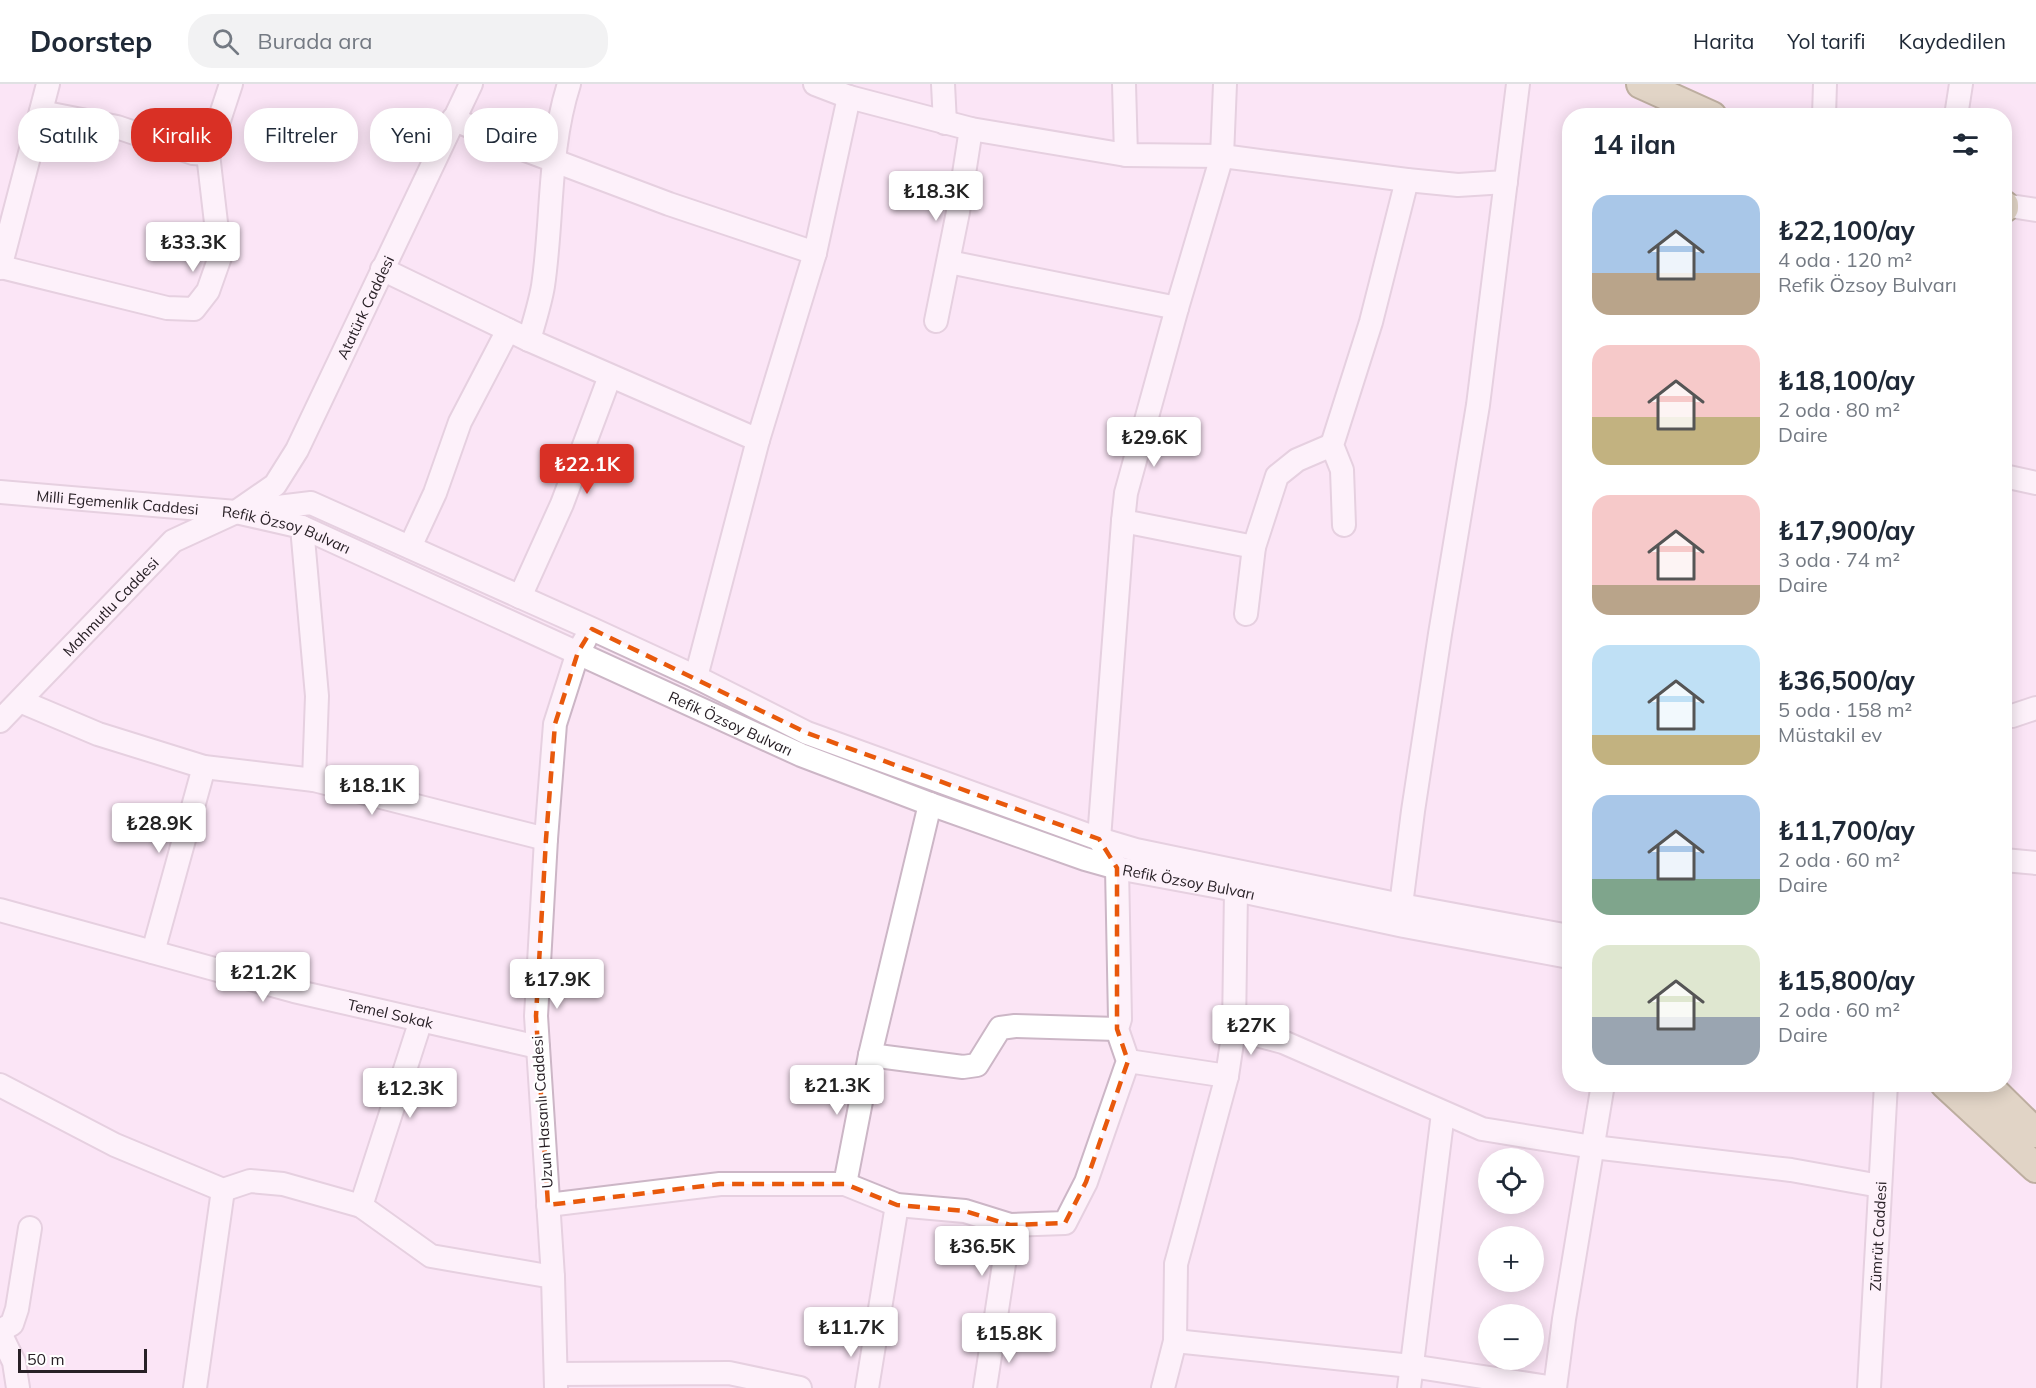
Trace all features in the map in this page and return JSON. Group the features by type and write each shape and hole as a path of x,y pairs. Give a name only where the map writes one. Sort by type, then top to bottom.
{"main road":[{"path":"1641,84 1694,108"},
{"path":"1954,1092 2036,1168"},
{"path":"1994,1092 2036,1133"}],"street":[{"path":"42,108 48,84"},
{"path":"223,108 231,84"},
{"name":"Atatürk Caddesi","path":"236,512 275,485 291,458 471,84"},
{"path":"558,132 569,84"},
{"path":"815,84 849,97 971,129 1126,155 1222,156 1407,180 1458,184 1506,182"},
{"path":"943,84 945,123"},
{"path":"1124,84 1126,155"},
{"path":"548,1205 720,1184 845,1184 897,1205 965,1211 1010,1226 1065,1223 1086,1182 1128,1061 1116,1029 1120,1019 1116,868 1099,840 1126,492 1222,156 1225,84"},
{"path":"1401,905 1427,716 1478,405 1518,84"},
{"path":"1824,108 1825,84"},
{"path":"1957,108 1961,84"},
{"path":"696,677 758,440 815,253 849,97"},
{"path":"453,119 464,124"},
{"path":"936,321 971,129"},
{"path":"28,162 0,267 167,308 194,309 208,291 220,257 209,162"},
{"path":"529,340 543,288 553,162"},
{"path":"558,162 669,204 815,253"},
{"path":"1344,525 1342,470 1332,445 1371,322 1407,180"},
{"path":"2012,207 2036,210"},
{"path":"948,262 1177,308"},
{"path":"382,269 529,340 758,440"},
{"path":"410,547 435,493 460,422 508,330"},
{"path":"520,597 562,504 610,376"},
{"path":"1246,614 1254,547 1277,476 1297,460 1332,445"},
{"path":"2012,478 2036,483"},
{"name":"Milli Egemenlik Caddesi","path":"0,492 236,512"},
{"name":"Refik Özsoy Bulvarı","path":"236,512 310,502 696,677 807,733 1099,840 1136,850 1401,905 1562,935"},
{"name":"Refik Özsoy Bulvarı","path":"236,512 302,527 801,755 1084,859 1116,868 1562,956"},
{"name":"Mahmutlu Caddesi","path":"0,721 173,541 236,512"},
{"path":"1123,521 1254,547"},
{"path":"302,527 316,696 314,780"},
{"name":"Uzun Hasanlı Caddesi","path":"556,1381 553,1277 536,1016 555,724 578,652 592,629"},
{"path":"20,701 98,734 204,767 314,780 546,839"},
{"path":"2012,716 2036,708"},
{"path":"153,952 204,767"},
{"path":"845,1184 870,1055 930,804"},
{"path":"2012,861 2036,863"},
{"path":"1164,1388 1175,1341 1176,1264 1227,1076 1234,1029 1236,890"},
{"name":"Temel Sokak","path":"0,910 294,991 538,1047"},
{"path":"361,1206 422,1020"},
{"path":"870,1055 963,1067 977,1065 1000,1028 1015,1026 1116,1029"},
{"path":"1234,1029 1283,1042 1482,1129 1593,1147 1791,1170 1880,1186"},
{"path":"1128,1061 1227,1076"},
{"path":"0,1085 115,1145 223,1190 250,1181 283,1184 361,1206 431,1256 553,1277"},
{"path":"1175,1341 1410,1377 1555,1388 1564,1319 1602,1092"},
{"name":"Zümrüt Caddesi","path":"1869,1388 1886,1092"},
{"path":"1410,1377 1443,1113"},
{"path":"195,1388 223,1190"},
{"path":"867,1388 897,1205"},
{"path":"986,1388 1010,1226"},
{"path":"18,1388 14,1362 0,1332 12,1324 17,1309 30,1228"},
{"path":"556,1381 729,1373 800,1388"}],"highlighted area":[{"path":"592,629 807,733 1099,839 1117,868 1117,1029 1128,1061 1086,1182 1065,1223 1010,1225 965,1211 897,1205 845,1184 720,1184 548,1205 536,1016 546,839 555,724 578,652"}]}
